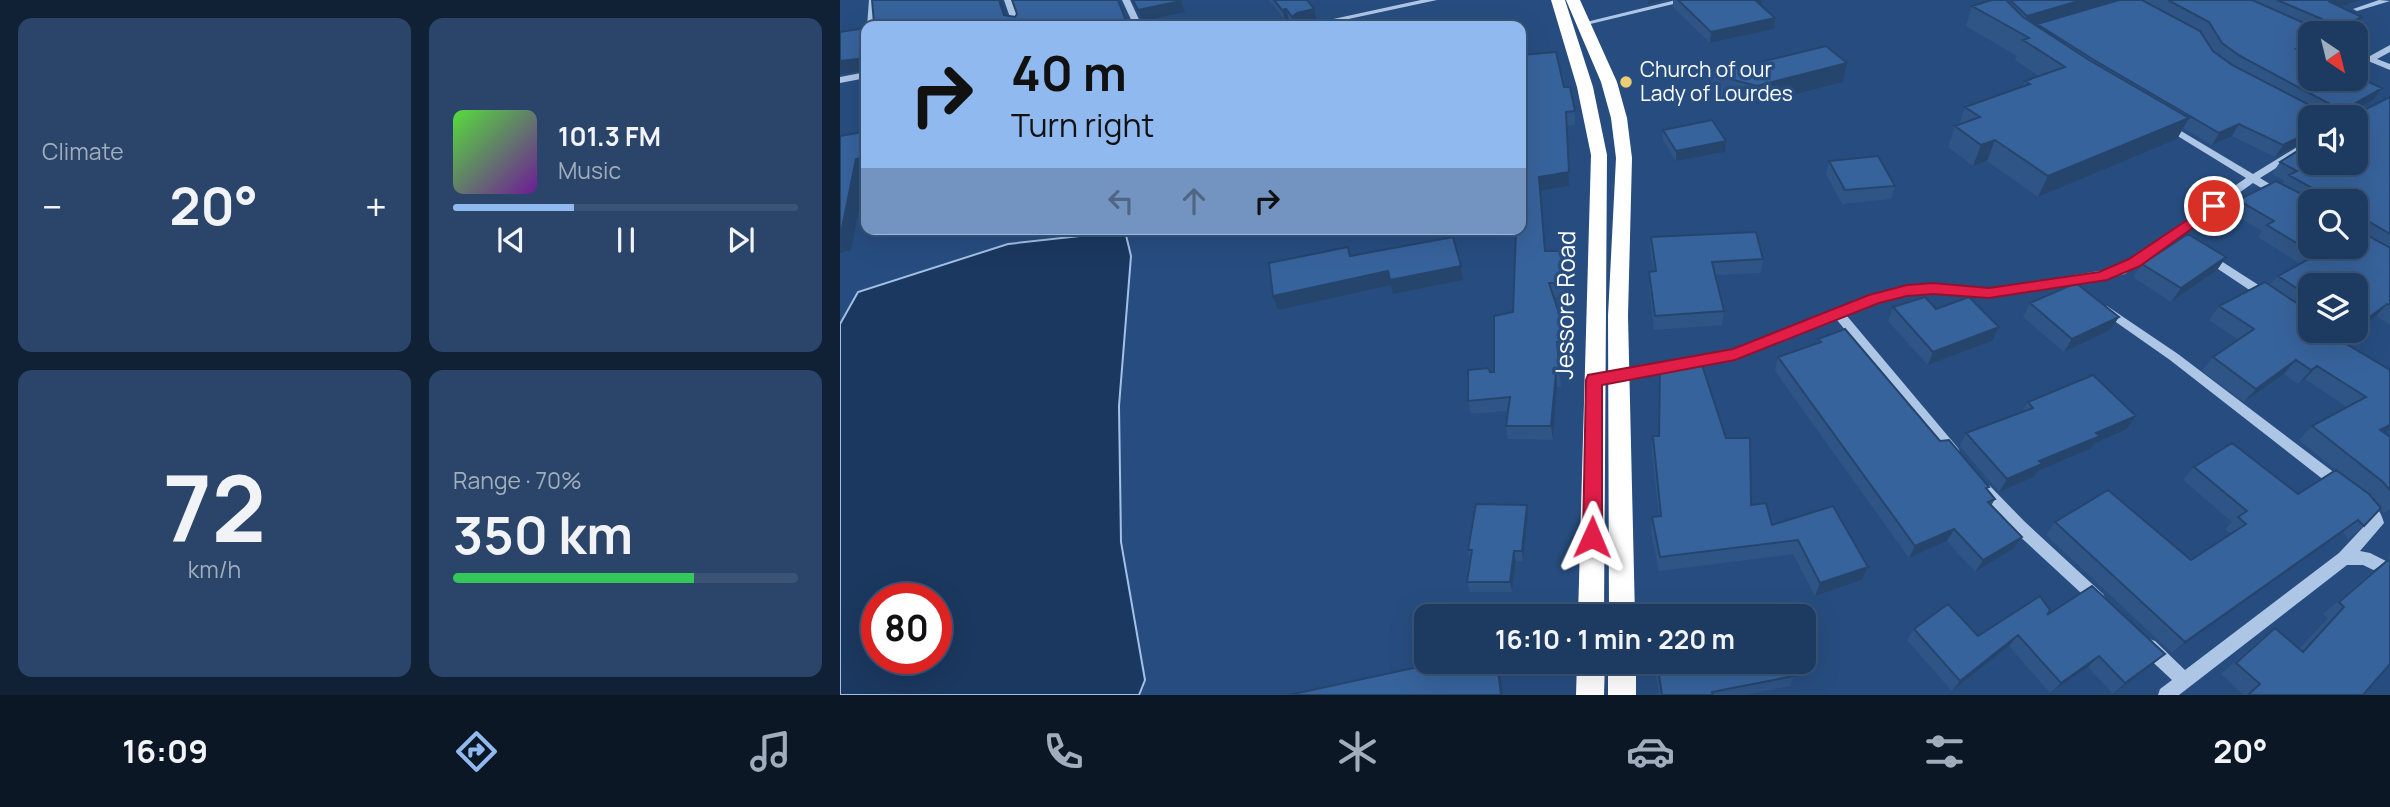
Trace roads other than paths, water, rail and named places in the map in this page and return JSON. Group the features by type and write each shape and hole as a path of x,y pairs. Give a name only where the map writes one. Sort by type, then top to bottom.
{"highway":[{"name":"Jessore Road","path":"1558,0 1585,87 1599,155 1591,604"},
{"path":"1573,0 1609,82 1619,118 1624,158 1618,316 1622,604"},
{"path":"1590,695 1591,674"},
{"path":"1622,674 1622,695"}],"street":[{"path":"871,21 873,0"},
{"path":"1008,0 1015,21"},
{"path":"1126,0 1136,21"},
{"path":"1330,21 1433,0"},
{"path":"1582,24 1686,0"},
{"path":"2357,9 2387,0"},
{"path":"2371,59 2390,48"},
{"path":"2368,58 2390,67"},
{"path":"840,80 861,76"},
{"path":"2152,117 2287,198"},
{"path":"1594,380 1735,354 1874,299 1907,290 1933,288 1989,293 2121,271 2253,178 2298,150"},
{"path":"2175,234 2186,242"},
{"path":"2197,249 2276,302"},
{"path":"2058,282 2174,357 2361,501 2375,515 2377,523 2371,532 2344,558 2166,695"},
{"path":"1839,314 1960,461"},
{"path":"1975,478 2019,526 2105,606"},
{"path":"2344,558 2365,558 2390,571"},
{"path":"2135,634 2185,681"}],"water":[{"path":"1089,235 1126,235 1131,256 1119,406 1121,542 1145,680 1139,695 840,695 840,324 858,292 1008,244"}],"place":[{"name":"Church of our Lady of Lourdes","path":"1626,82"}]}
